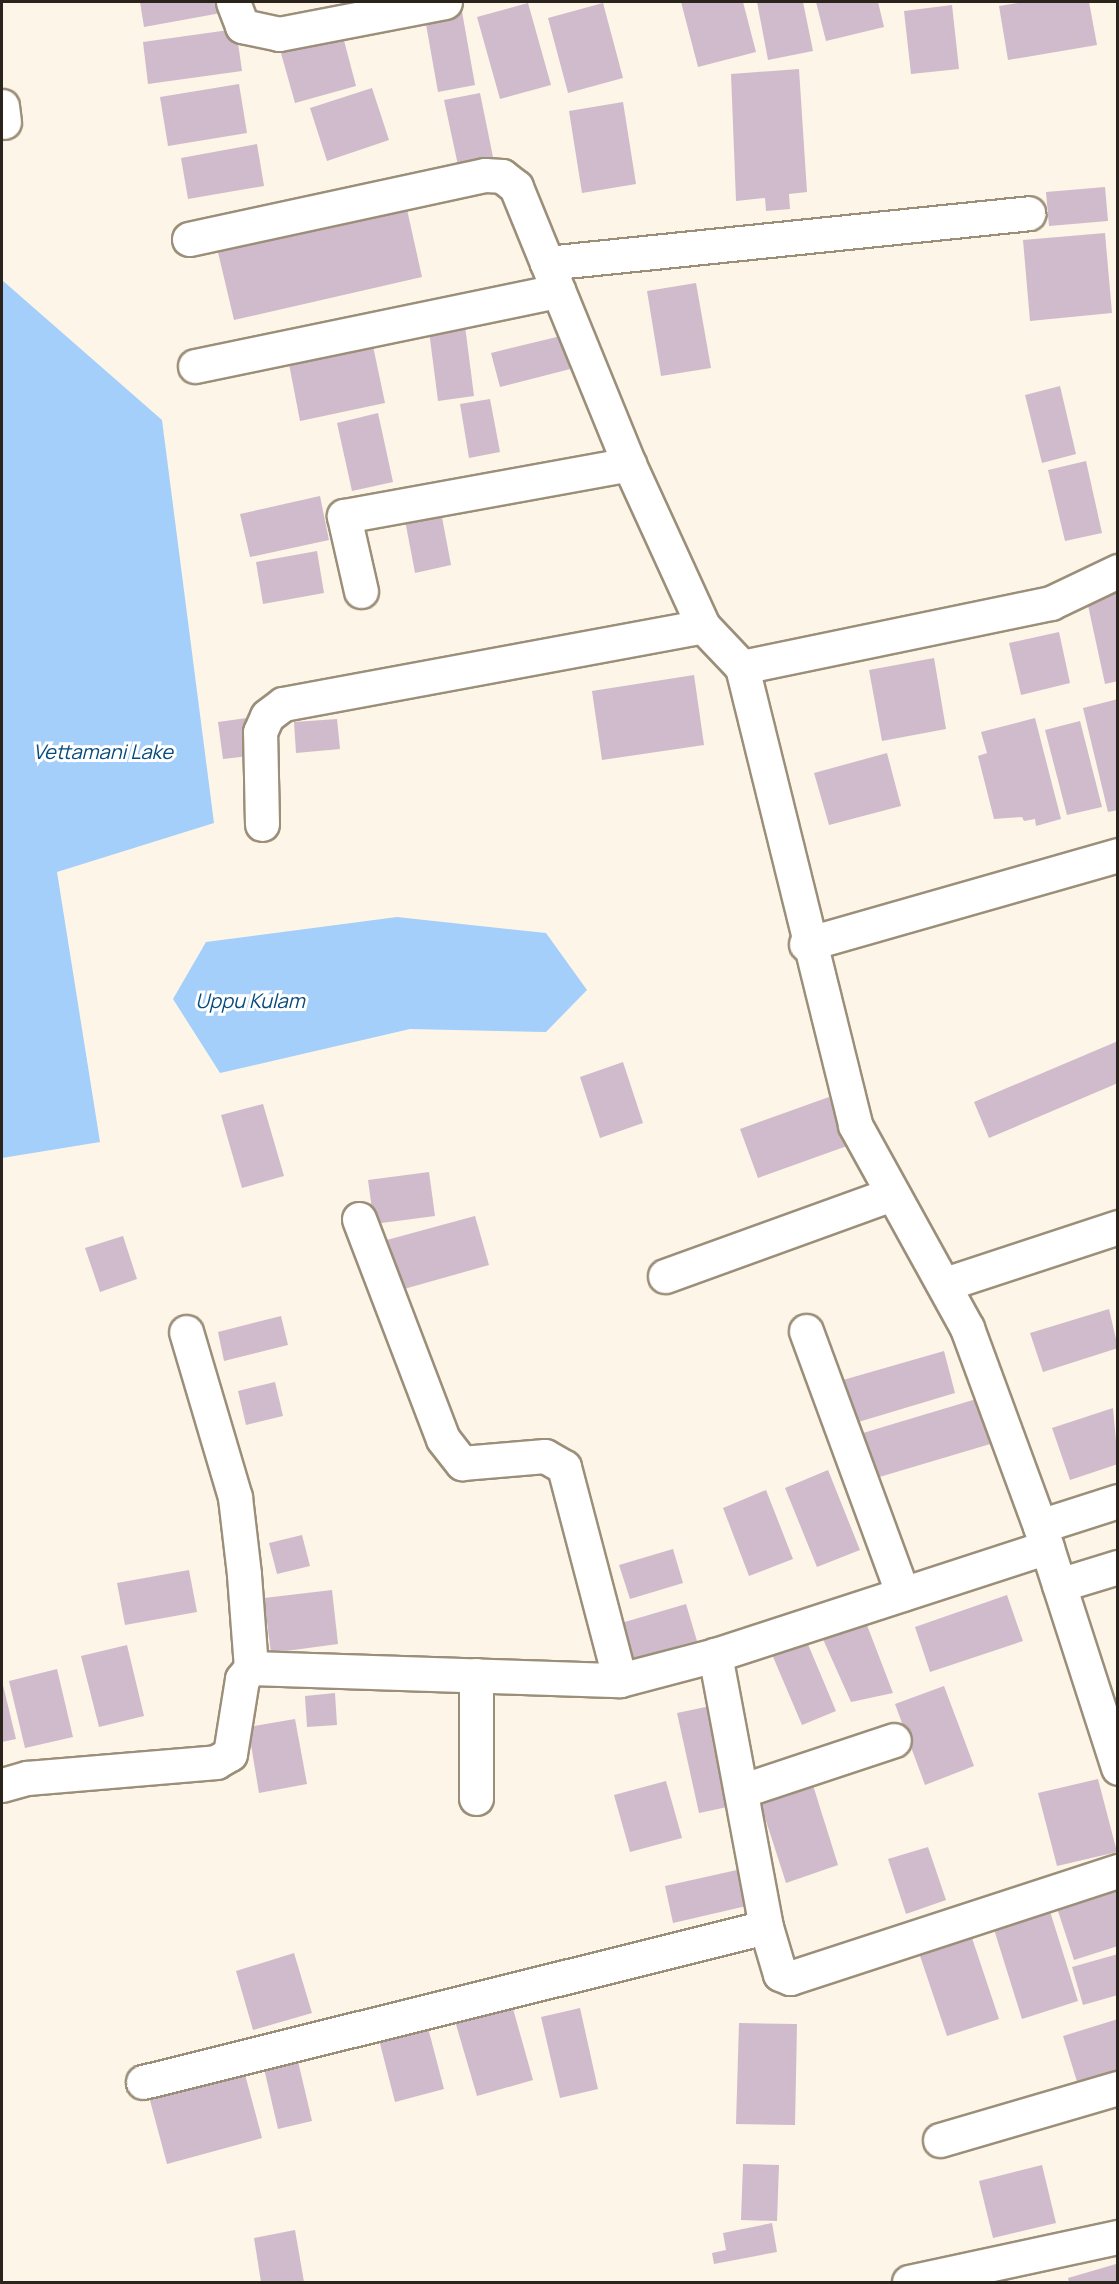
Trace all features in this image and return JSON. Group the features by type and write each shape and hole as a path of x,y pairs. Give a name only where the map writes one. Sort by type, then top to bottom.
{"street":[{"path":"233,2 242,26 279,34 445,2"},
{"path":"189,239 485,175 502,176 516,187 629,464 703,626 742,667 806,944 855,1125 891,1194 945,1284 967,1328 1059,1585 1104,1682 1118,1767"},
{"path":"195,366 552,277 1028,213"},
{"path":"362,591 344,516 629,464"},
{"path":"742,667 1051,603 1118,571"},
{"path":"262,824 260,732 267,716 283,704 703,626"},
{"path":"806,944 1118,855"},
{"path":"664,1276 891,1194"},
{"path":"359,1219 443,1439 462,1463 545,1456 564,1467 620,1680"},
{"path":"945,1284 1118,1227"},
{"path":"806,1331 903,1594"},
{"path":"2,1785 27,1778 216,1762 230,1754 242,1679 251,1668 235,1497 186,1332"},
{"path":"251,1668 620,1680 715,1655 903,1594 1043,1537 1118,1501"},
{"path":"1059,1585 1118,1567"},
{"path":"715,1655 766,1927 780,1974 790,1978 1118,1871"},
{"path":"476,1675 476,1798"},
{"path":"741,1791 894,1740"},
{"path":"143,2082 766,1927"},
{"path":"940,2140 1118,2088"},
{"path":"909,2283 1118,2237"}],"water":[{"name":"Vettamani Lake","path":"2,280 162,420 214,823 57,872 100,1142 2,1158"},
{"name":"Uppu Kulam","path":"397,917 546,933 587,990 546,1032 410,1029 220,1073 173,999 206,942"}],"building":[{"path":"140,2 230,2 232,11 144,27"},
{"path":"681,2 743,2 756,52 698,67"},
{"path":"757,2 803,2 813,51 768,60"},
{"path":"816,2 878,2 884,27 826,41"},
{"path":"1024,2 1089,2 1097,45 1008,60 999,6"},
{"path":"528,3 551,85 500,99 477,17"},
{"path":"603,3 623,78 568,93 548,18"},
{"path":"952,5 959,69 911,74 904,11"},
{"path":"461,6 475,85 438,92 424,13"},
{"path":"236,29 242,71 148,84 143,42"},
{"path":"341,29 356,86 295,103 279,46"},
{"path":"799,69 807,192 789,194 790,209 766,211 765,198 736,201 731,74"},
{"path":"239,84 247,133 168,146 160,97"},
{"path":"372,88 389,140 327,161 310,108"},
{"path":"480,93 494,162 459,170 444,100"},
{"path":"623,102 636,184 582,193 569,111"},
{"path":"257,144 264,186 188,199 181,158"},
{"path":"1105,187 1108,221 1049,226 1046,192"},
{"path":"406,205 422,277 234,320 217,248"},
{"path":"1105,233 1112,313 1030,321 1023,240"},
{"path":"696,283 711,368 661,376 647,291"},
{"path":"465,326 474,396 438,401 429,331"},
{"path":"569,334 578,367 500,387 491,353"},
{"path":"373,346 385,403 300,421 289,364"},
{"path":"1060,386 1076,454 1042,463 1025,395"},
{"path":"490,399 500,452 469,458 460,404"},
{"path":"378,413 393,482 352,491 337,423"},
{"path":"1086,461 1102,533 1065,541 1048,470"},
{"path":"320,496 329,540 250,557 240,514"},
{"path":"441,512 451,565 415,573 405,520"},
{"path":"317,551 324,593 263,604 256,562"},
{"path":"1118,589 1118,681 1105,684 1086,596"},
{"path":"1059,632 1070,683 1021,695 1009,643"},
{"path":"934,658 946,729 882,741 869,670"},
{"path":"694,675 704,745 602,760 592,691"},
{"path":"1118,699 1118,810 1108,812 1083,708"},
{"path":"254,717 258,755 223,759 218,722"},
{"path":"1035,718 1061,819 1036,826 1035,819 1024,821 1022,817 994,819 978,756 987,753 981,732"},
{"path":"337,719 340,749 296,753 294,722"},
{"path":"1080,721 1102,807 1067,815 1045,730"},
{"path":"887,753 901,806 829,825 814,773"},
{"path":"1118,1041 1118,1083 989,1138 974,1102"},
{"path":"623,1062 643,1123 600,1138 580,1077"},
{"path":"829,1097 847,1146 758,1178 740,1129"},
{"path":"263,1104 284,1176 242,1188 221,1115"},
{"path":"429,1172 435,1216 374,1224 368,1180"},
{"path":"475,1216 489,1265 397,1291 383,1241"},
{"path":"123,1236 137,1279 100,1292 85,1248"},
{"path":"1109,1309 1118,1348 1043,1372 1030,1333"},
{"path":"281,1316 288,1345 224,1361 218,1332"},
{"path":"944,1351 955,1393 855,1423 843,1380"},
{"path":"275,1382 283,1416 246,1425 238,1391"},
{"path":"983,1397 997,1442 876,1478 863,1433"},
{"path":"1113,1408 1118,1464 1070,1480 1052,1428"},
{"path":"828,1470 860,1550 817,1567 785,1488"},
{"path":"766,1490 793,1559 749,1576 723,1508"},
{"path":"302,1535 310,1566 277,1574 269,1543"},
{"path":"673,1549 683,1583 630,1599 619,1565"},
{"path":"189,1570 197,1612 125,1625 117,1583"},
{"path":"332,1590 338,1644 271,1653 264,1598"},
{"path":"1007,1595 1023,1641 930,1672 915,1627"},
{"path":"686,1604 697,1641 628,1660 618,1624"},
{"path":"862,1612 893,1693 851,1702 818,1628"},
{"path":"802,1630 836,1711 802,1725 768,1645"},
{"path":"127,1645 144,1716 99,1727 81,1656"},
{"path":"57,1669 73,1737 25,1748 9,1681"},
{"path":"2,1681 16,1739 2,1742"},
{"path":"944,1686 974,1766 925,1785 895,1704"},
{"path":"335,1693 337,1725 307,1727 305,1696"},
{"path":"715,1705 737,1805 699,1813 677,1713"},
{"path":"295,1719 307,1784 259,1793 248,1727"},
{"path":"1098,1779 1117,1852 1057,1866 1038,1793"},
{"path":"666,1781 682,1838 630,1852 614,1795"},
{"path":"812,1782 838,1865 786,1883 759,1799"},
{"path":"928,1847 946,1900 906,1914 888,1859"},
{"path":"746,1868 755,1904 673,1923 665,1886"},
{"path":"1118,1876 1118,1946 1074,1960 1053,1896"},
{"path":"1048,1905 1078,2001 1022,2019 992,1923"},
{"path":"968,1926 999,2019 947,2036 916,1944"},
{"path":"294,1953 312,2013 253,2030 236,1971"},
{"path":"1118,1954 1118,1995 1083,2005 1072,1967"},
{"path":"512,2005 533,2080 477,2096 455,2021"},
{"path":"580,2008 598,2089 560,2098 541,2017"},
{"path":"1118,2019 1118,2072 1078,2085 1063,2036"},
{"path":"426,2020 444,2089 395,2102 377,2032"},
{"path":"739,2023 797,2024 795,2125 736,2124"},
{"path":"297,2057 312,2121 278,2129 263,2064"},
{"path":"243,2067 262,2138 167,2164 148,2093"},
{"path":"743,2164 779,2165 777,2221 741,2220"},
{"path":"1042,2165 1056,2223 993,2238 979,2181"},
{"path":"772,2223 777,2252 714,2264 712,2253 726,2250 723,2233"},
{"path":"295,2230 304,2282 261,2282 254,2238"},
{"path":"1116,2264 1118,2282 1069,2282 1068,2278"}]}
